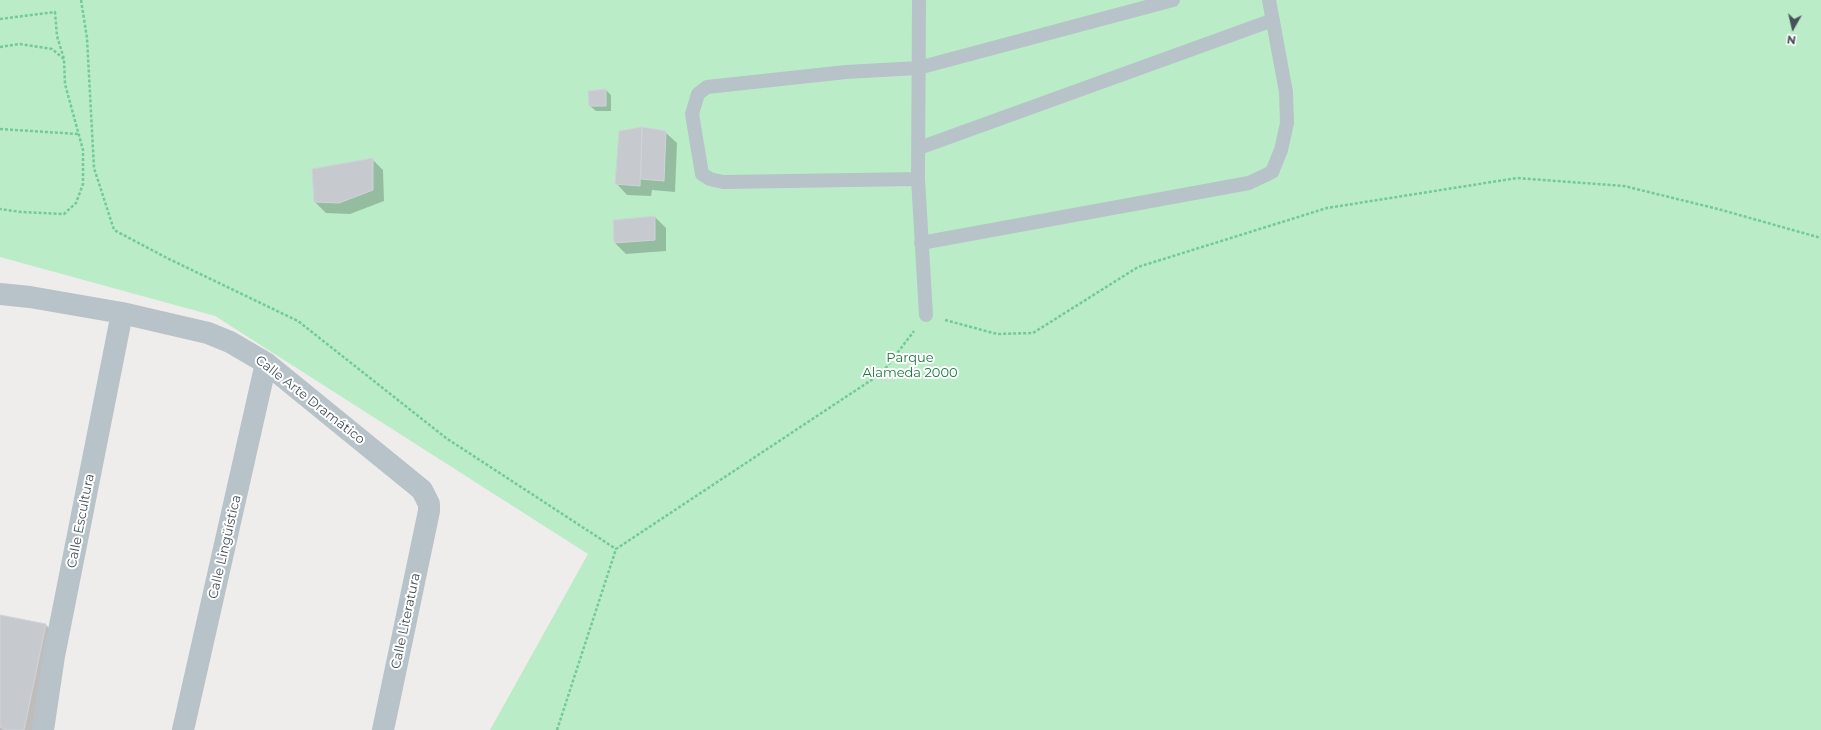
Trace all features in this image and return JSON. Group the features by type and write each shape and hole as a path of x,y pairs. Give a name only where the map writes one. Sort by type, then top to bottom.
{"street":[{"name":"Calle Arte Dramático","path":"0,294 30,297 122,313 208,333 230,342 266,363 422,490 429,504 429,511"},
{"name":"Calle Escultura","path":"43,730 54,656 122,313"},
{"name":"Calle Lingüística","path":"183,730 266,363"},
{"name":"Calle Literatura","path":"383,730 429,511"}],"lane":[{"path":"919,0 918,179 926,315"},
{"path":"918,179 723,182 710,179 702,174 692,114 698,94 707,87 846,72 918,68 1173,0"},
{"path":"921,243 1249,183 1272,172 1281,150 1287,123 1286,92 1269,0"},
{"path":"919,148 1273,20"}],"path":[{"path":"81,0 87,38 94,168 114,230 166,258 298,321 446,438 616,549"},
{"path":"0,19 54,12 57,36 64,59 65,84 83,150 83,184 76,202 64,214 21,212 0,209"},
{"path":"0,47 20,44 52,49 64,59"},
{"path":"0,129 78,134"},
{"path":"557,730 616,549 882,374 926,315 997,334 1033,333 1138,267 1327,208 1517,178 1624,186 1718,209 1821,238"}],"green space":[{"name":"Parque Alameda 2000","path":"0,0 1821,0 1821,730 490,730 588,554 215,316 0,257"}],"building":[{"path":"606,89 606,106 589,106 588,91"},
{"path":"642,127 666,131 664,181 641,179"},
{"path":"642,127 640,186 615,184 619,131"},
{"path":"373,158 373,190 339,203 314,202 312,169"},
{"path":"655,216 655,240 614,243 613,220"},
{"path":"0,615 46,624 24,730 7,730 0,727"}]}
